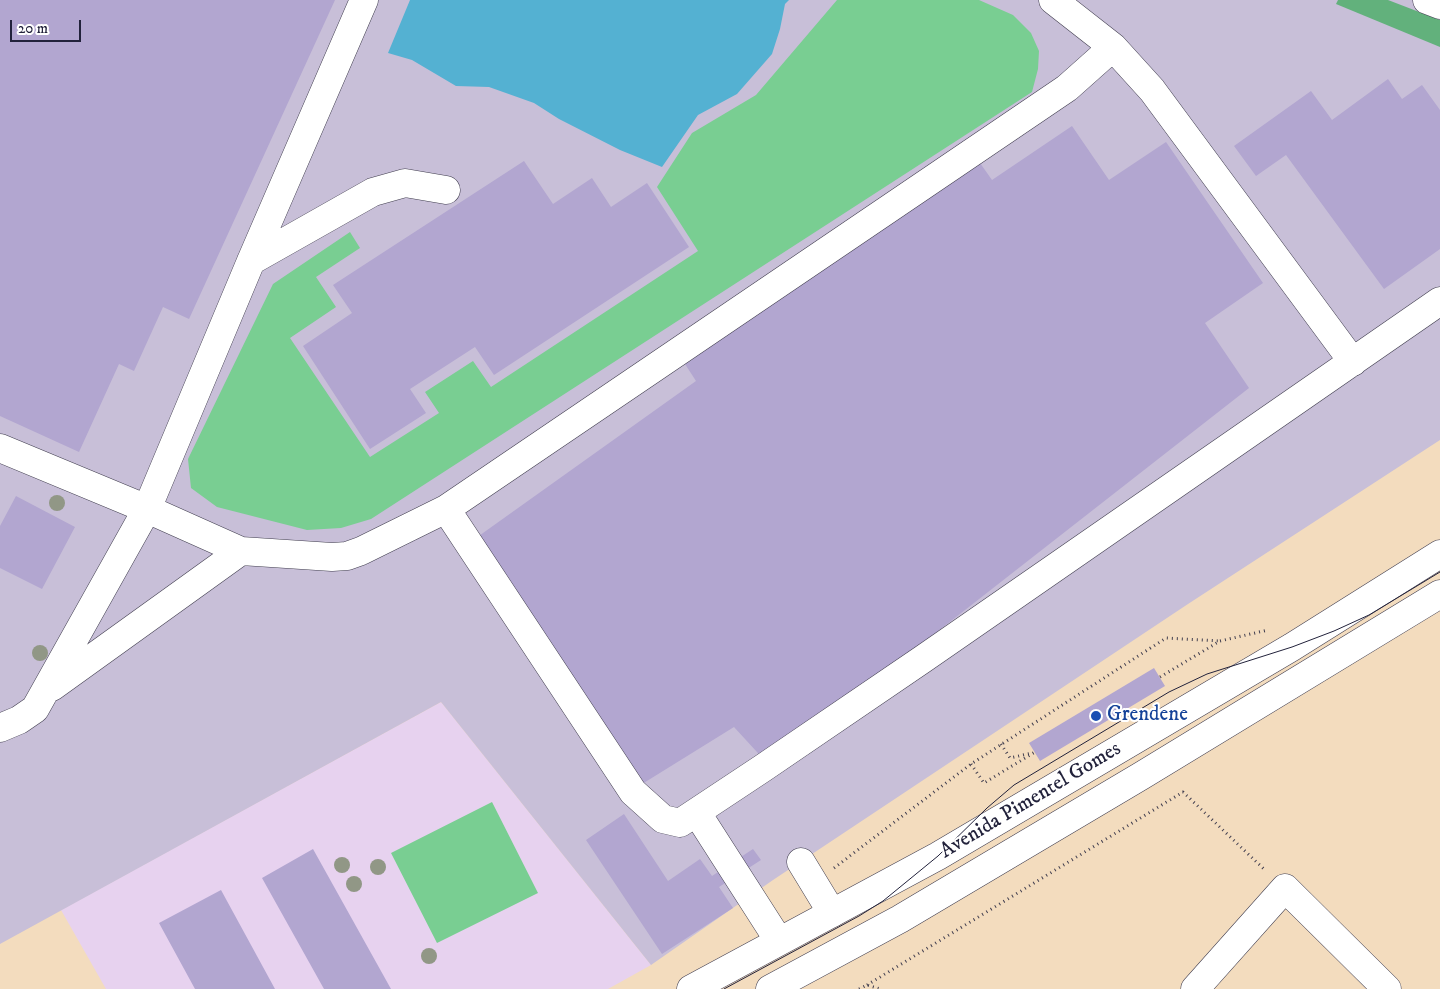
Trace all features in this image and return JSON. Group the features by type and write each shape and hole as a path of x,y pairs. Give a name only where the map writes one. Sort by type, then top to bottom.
{"main road":[{"path":"0,728 19,720 35,709 147,509 251,261 364,0"},
{"path":"1053,0 1113,47 1152,90 1353,362"},
{"path":"1427,0 1440,5"},
{"path":"0,448 147,509 241,551 332,557 347,556 361,551 446,509 1067,88 1113,47"},
{"path":"251,261 373,192 405,182 446,190"},
{"path":"446,509 633,792 663,818 671,822 680,823 947,642 1440,301"},
{"path":"46,691 241,551"},
{"name":"Avenida Pimentel Gomes","path":"691,989 938,856 1292,647 1440,554"},
{"name":"Avenida Pimentel Gomes","path":"770,989 908,914 1141,776 1440,594"},
{"path":"697,812 779,941"},
{"path":"808,872 832,913"},
{"path":"1195,989 1285,888 1387,989"}],"path":[{"path":"808,872 1001,744 1166,638 1220,641"},
{"path":"1160,677 1187,661"},
{"path":"971,764 984,783 1035,752 1010,758 1001,744"},
{"path":"859,989 1183,792 1285,888"},
{"path":"867,985 880,989"}],"shaded area":[{"path":"0,0 1440,0 1440,440 1188,604 773,880 651,965 441,702 0,944"},
{"path":"441,702 651,965 608,989 106,989 61,910"}],"green space":[{"path":"837,0 979,0 1013,15 1031,33 1039,51 1038,69 1032,92 371,519 341,528 307,530 217,507 191,488 188,459 273,284 350,232 360,248 316,277 336,307 290,338 370,457 439,413 425,392 473,361 491,387 698,251 657,187 692,133 756,95"},
{"path":"1338,0 1388,0 1440,20 1440,47 1336,4"},
{"path":"492,802 538,893 437,943 391,853"}],"water":[{"path":"410,0 789,0 785,4 772,54 737,94 698,115 662,167 620,150 559,119 534,103 489,87 456,86 412,60 388,53"}],"building":[{"path":"0,0 335,0 189,319 163,307 134,371 119,364 79,452 0,416"},
{"path":"1388,79 1402,99 1422,85 1440,110 1440,249 1384,289 1286,155 1256,176 1234,146 1311,91 1332,120"},
{"path":"1072,126 1109,180 1166,142 1263,283 1205,323 1249,388 768,764 734,727 634,789 469,543 696,381 685,364 980,163 992,180"},
{"path":"524,161 553,204 592,178 611,207 647,183 689,247 494,375 475,347 410,389 426,413 370,449 303,346 352,313 333,285"},
{"path":"16,496 75,527 42,589 0,568 0,526"},
{"name":"Grendene","path":"1154,668 1165,686 1040,761 1029,743"},
{"path":"624,814 668,881 700,859 712,876 753,849 761,860 719,887 733,908 662,954 586,840"},
{"path":"313,849 391,989 324,989 262,878"},
{"path":"221,890 275,989 195,989 159,923"}],"tram line":[{"path":"724,989 859,916 883,901 938,856 987,808 1014,785 1169,692 1207,674 1292,647 1334,631 1369,615 1440,572"}],"place":[{"name":"Grendene","path":"1096,716"}]}
